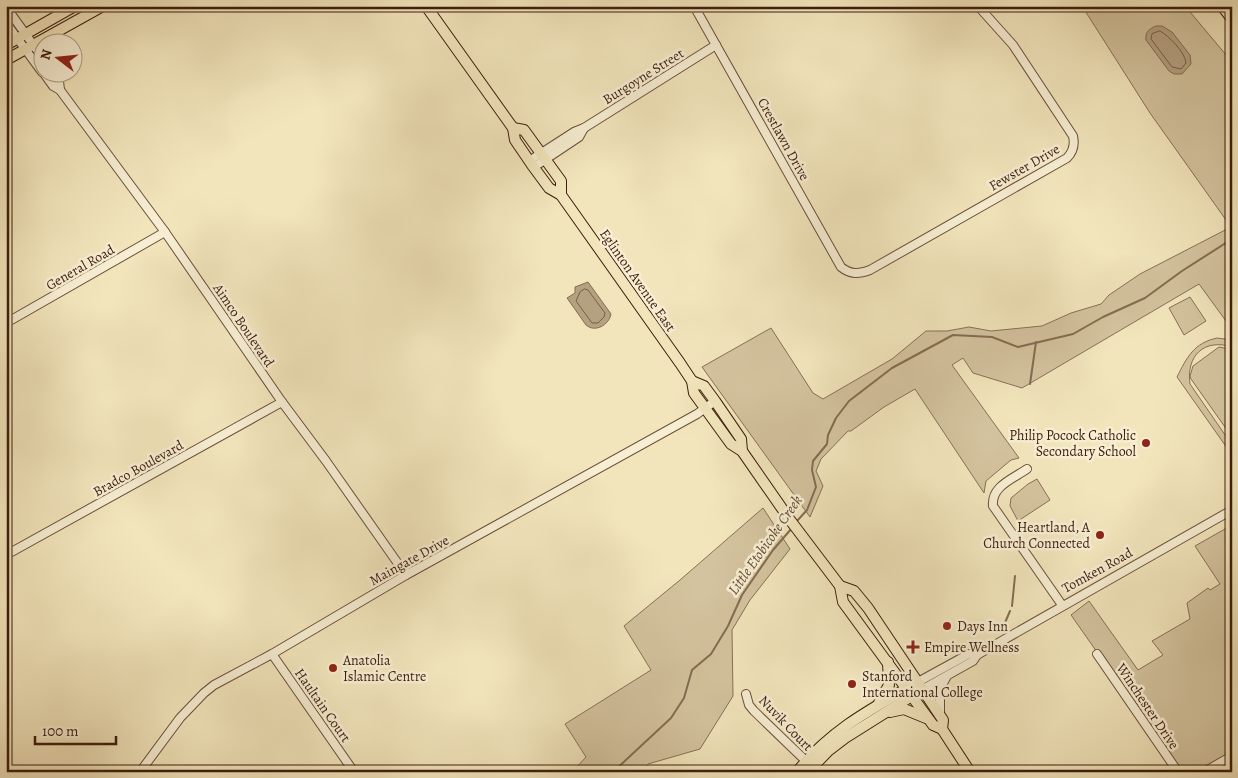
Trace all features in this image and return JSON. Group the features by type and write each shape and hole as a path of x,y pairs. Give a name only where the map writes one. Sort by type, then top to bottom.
{"main road":[{"path":"6,45 76,6"},
{"path":"6,60 103,6"},
{"name":"Eglinton Avenue East","path":"426,6 513,128 515,140 531,164 549,188 561,195 692,381 694,393 731,444 742,451 790,520 840,586 844,602 928,719 933,725 942,729 970,772"},
{"path":"1222,6 1232,19"},
{"name":"Eglinton Avenue East","path":"513,128 524,130 544,156 561,180 561,195"},
{"name":"Eglinton Avenue East","path":"692,381 704,386 716,401 741,439 742,451"},
{"name":"Eglinton Avenue East","path":"840,586 854,591 943,720 942,729"},
{"path":"888,661 888,685 880,708 904,709 928,719"},
{"name":"Tomken Road","path":"797,772 808,767 880,708 920,685"}],"street":[{"name":"Crestlawn Drive","path":"694,6 841,267 852,273 859,274"},
{"name":"Fewster Drive","path":"859,274 870,270 1067,158 1072,153 1075,142 1073,136 1013,45 978,6"},
{"name":"Aimco Boulevard","path":"6,7 32,51"},
{"name":"Aimco Boulevard","path":"6,23 22,36"},
{"name":"Burgoyne Street","path":"531,164 579,137 584,128 716,44"},
{"name":"Aimco Boulevard","path":"50,82 60,90 165,232 282,402 406,575"},
{"name":"Aimco Boulevard","path":"59,82 60,90"},
{"name":"General Road","path":"6,323 165,232"},
{"name":"Maingate Drive","path":"140,772 180,718 214,685 272,654 406,575 716,401"},
{"name":"Bradco Boulevard","path":"6,555 282,402"},
{"path":"1027,469 997,488 993,499 993,506 1062,605"},
{"name":"Tomken Road","path":"920,685 947,676 973,661 977,655 1062,605 1232,510"},
{"name":"Haultain Court","path":"272,654 354,772"},
{"name":"Tomken Road","path":"920,685 969,654 977,655"},
{"name":"Winchester Drive","path":"1097,654 1178,772"},
{"path":"940,716 940,688 947,676"},
{"name":"Nuvik Court","path":"746,694 749,705 754,711 808,767"},
{"path":"1204,772 1232,756"}],"shaded area":[{"path":"1082,6 1185,6 1232,62 1232,317 1226,321 1199,284 1022,388 973,373 963,358 952,365 1019,458 1011,460 986,481 984,493 915,389 884,407 851,431 848,431 821,459 816,471 823,486 810,517 702,367 771,328 813,393 823,399 892,359 926,331 947,331 969,327 991,331 1042,326 1071,313 1101,304 1109,295 1140,274 1231,227 1150,113"},
{"path":"1190,297 1206,321 1184,335 1169,308"},
{"path":"1217,338 1232,340 1232,347 1213,345 1205,347 1199,352 1191,365 1190,384 1232,445 1232,455 1177,377 1184,363 1197,347 1202,343"},
{"path":"1219,347 1232,351 1232,437 1190,376 1193,366"},
{"path":"1037,479 1050,500 1018,521 1010,506 1011,498"},
{"path":"763,508 790,549 750,600 732,630 733,696 700,749 648,764 644,772 572,772 586,757 565,724 651,670 624,626"},
{"path":"1232,525 1232,772 1181,772 1071,615 1089,601 1138,670 1163,655 1152,641 1190,619 1187,603 1208,588 1210,590 1220,584 1195,546"}],"water":[{"path":"1156,26 1162,26 1172,32 1190,55 1191,64 1182,74 1174,74 1169,71 1146,40 1148,31"},
{"path":"588,282 611,314 605,324 597,328 586,325 567,298 575,293 575,287"}],"waterway":[{"name":"Little Etobicoke Creek","path":"796,522 807,510 816,487 812,470 813,461 827,444 828,435 836,418 849,401 892,368 953,335 992,337 1018,347 1073,334 1103,317 1145,298 1182,271 1232,239"},
{"path":"1030,384 1036,342"},
{"name":"Little Etobicoke Creek","path":"613,772 671,718 684,698 692,670 711,654 728,626 742,595 773,550 792,528"},
{"path":"1012,606 1015,576"},
{"path":"1004,625 1010,611"}],"place":[{"name":"Philip Pocock Catholic Secondary School","path":"1146,443"},
{"name":"Heartland, A Church Connected","path":"1100,535"},
{"name":"Days Inn","path":"947,626"},
{"name":"Empire Wellness","path":"913,647"},
{"name":"Anatolia Islamic Centre","path":"333,668"},
{"name":"Stanford International College","path":"852,684"}]}
